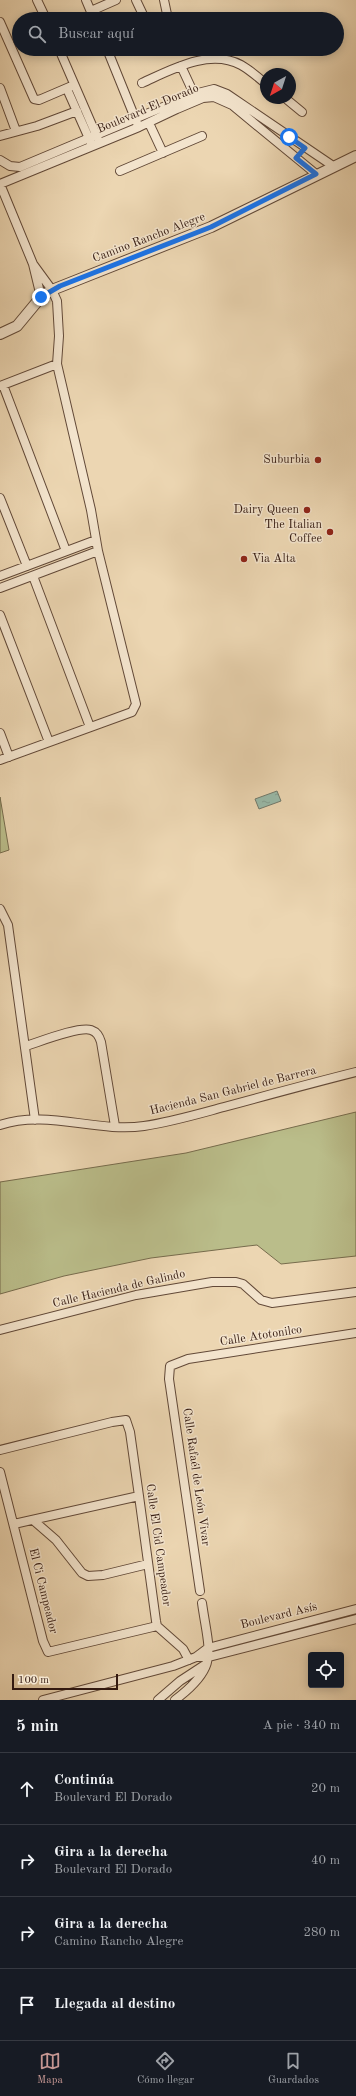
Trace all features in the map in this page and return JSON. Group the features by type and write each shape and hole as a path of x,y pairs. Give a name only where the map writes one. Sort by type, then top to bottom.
{"street":[{"path":"37,0 43,12"},
{"path":"97,12 116,0"},
{"path":"136,0 142,12"},
{"path":"164,0 167,12"},
{"path":"89,1 91,12"},
{"path":"0,22 12,50"},
{"path":"15,56 33,98 39,100 71,87"},
{"path":"60,56 77,111 93,137"},
{"path":"110,56 139,127"},
{"path":"142,83 181,66 205,59 231,61 246,68 260,79"},
{"path":"181,66 194,94"},
{"path":"71,87 97,145"},
{"path":"0,88 16,131"},
{"name":"Boulevard El Dorado","path":"0,160 10,166 20,167 194,94 207,90 220,91 333,166"},
{"name":"Boulevard El Dorado","path":"41,297 33,264 0,184 97,145 203,98 214,97 232,105 316,174"},
{"path":"292,104 302,112"},
{"path":"0,136 37,126 77,111"},
{"path":"261,130 267,122"},
{"path":"148,123 163,153"},
{"path":"120,172 202,136"},
{"path":"296,158 305,148"},
{"path":"316,174 356,156"},
{"name":"Camino Rancho Alegre","path":"0,334 17,326 41,297 52,290 211,227 316,174"},
{"name":"Boulevard El Dorado","path":"0,760 132,712 136,704 98,551 91,510 57,364 57,301 52,290 33,264"},
{"path":"57,364 1,386 66,551"},
{"path":"0,498 27,566"},
{"path":"0,576 96,540"},
{"path":"0,588 98,551"},
{"path":"33,576 90,727"},
{"path":"0,615 49,742"},
{"path":"0,733 9,757"},
{"path":"0,909 8,925 26,1046 35,1120"},
{"path":"26,1046 77,1031 89,1029 97,1034 101,1042 115,1126"},
{"name":"Hacienda San Gabriel de Barrera","path":"0,1125 22,1120 35,1120 124,1128 145,1126 356,1072"},
{"name":"Calle Hacienda de Galindo","path":"0,1330 136,1295 207,1283 240,1283 261,1300 272,1303 356,1292"},
{"name":"Calle Atotonilco","path":"170,1366 188,1359 356,1333"},
{"name":"Calle Rafaél de León Vivar","path":"170,1366 170,1379 200,1591"},
{"name":"Calle El Cid Campeador","path":"0,1450 112,1422 126,1420 130,1432 157,1626"},
{"name":"El Ci Campeador","path":"0,1472 43,1641 48,1652 157,1626"},
{"path":"14,1524 139,1496"},
{"path":"33,1520 56,1540 82,1573 88,1576 103,1576 148,1564"},
{"path":"175,1700 198,1681 208,1660 208,1648 202,1603"},
{"name":"Boulevard Asís","path":"208,1648 356,1609"},
{"path":"335,1614 338,1624"},
{"name":"Boulevard Asís","path":"208,1660 282,1638 356,1619"},
{"path":"157,1626 192,1658 208,1660"},
{"path":"278,1629 282,1638"},
{"path":"43,1700 173,1666 192,1658 208,1648"},
{"path":"158,1700 165,1697 184,1678 208,1660"}],"green space":[{"path":"0,797 9,850 0,853"},
{"path":"356,1112 356,1256 281,1264 257,1245 151,1258 64,1276 0,1294 0,1182 186,1153"}],"water":[{"path":"277,791 281,801 259,809 255,799"}],"place":[{"name":"Suburbia","path":"318,460"},
{"name":"Dairy Queen","path":"307,510"},
{"name":"The Italian Coffee","path":"330,532"},
{"name":"Via Alta","path":"244,559"}],"route":[{"path":"41,297 60,286 211,227 251,209 316,174 296,158 305,148 289,137"}]}
